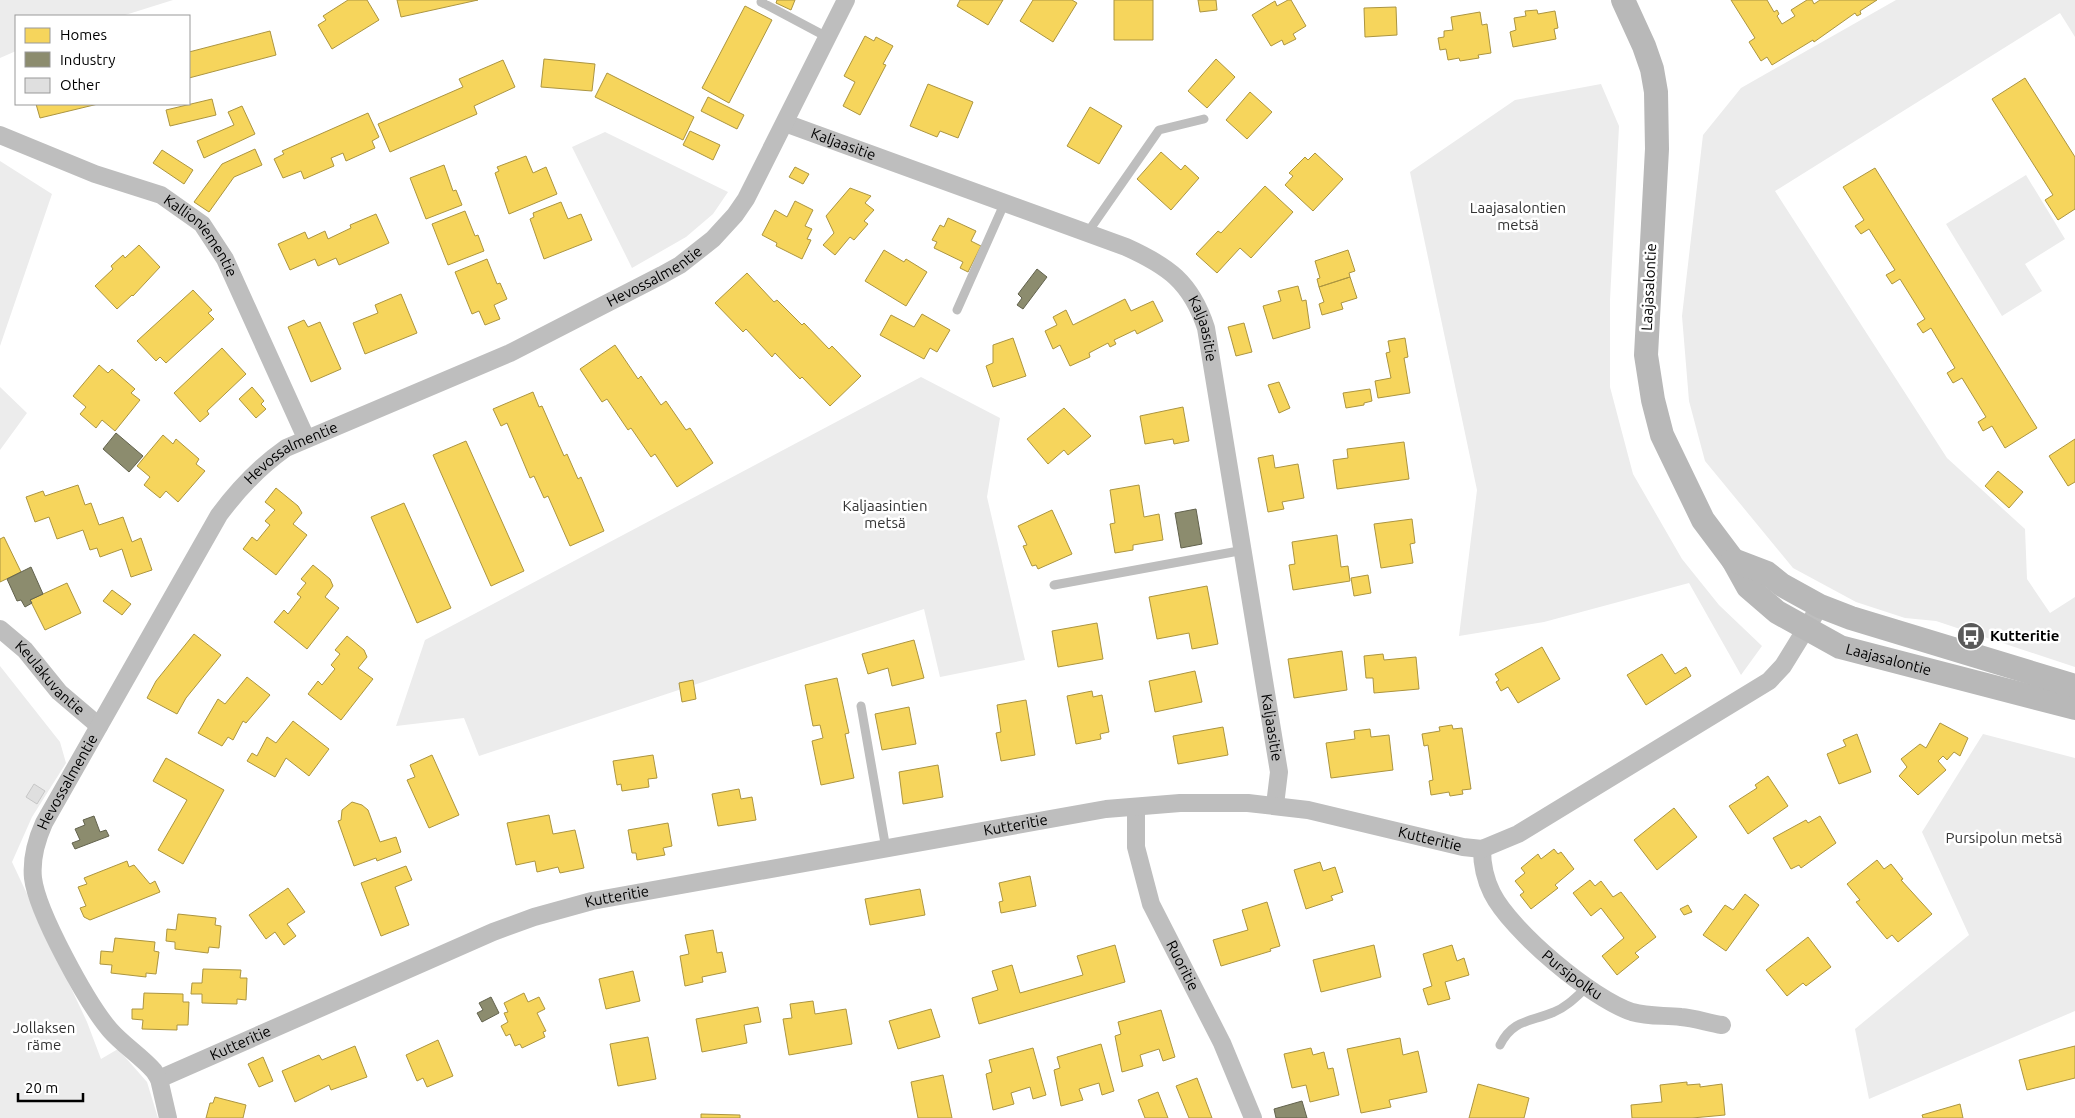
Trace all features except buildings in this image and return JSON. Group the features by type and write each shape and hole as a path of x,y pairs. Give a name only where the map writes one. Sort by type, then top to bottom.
{"main road":[{"name":"Laajasalontie","path":"1623,0 1644,46 1652,69 1656,92 1656,149 1646,355 1653,400 1662,435 1689,494 1704,520 1733,560 1748,588 1776,612 1806,630 1840,647 1862,654 2075,708"},
{"name":"Laajasalontie","path":"1733,560 1766,574 1820,606 1884,629 2075,686"}],"street":[{"name":"Hevossalmentie","path":"159,1079 148,1064 110,1030 96,1012 38,898 33,878 33,859 39,834 219,514 243,484 262,465 286,448 510,353 680,265 713,239 735,215 746,199 846,0"},
{"name":"Kaljaasitie","path":"784,123 1088,232 1150,258 1181,280 1193,297 1206,328 1279,772 1275,805"},
{"name":"Kallioniementie","path":"0,135 95,174 161,195 202,224 225,259 306,438"},
{"name":"Kutteritie","path":"159,1079 493,932 534,917 592,901 1106,809 1218,802 1275,805 1337,816 1482,850 1518,834 1759,688 1783,666 1820,606"},
{"name":"Keulakuvantie","path":"0,629 25,650 59,692 99,726"},
{"name":"Ruoritie","path":"1136,807 1136,848 1151,904 1222,1043 1253,1118"},
{"name":"Pursipolku","path":"1482,850 1486,878 1493,895 1509,918 1545,955 1614,1004 1644,1015 1681,1017 1722,1026"},
{"path":"159,1079 168,1118"}],"lane":[{"path":"762,0 761,2 827,37"},
{"path":"1088,232 1159,130 1204,119"},
{"path":"957,310 1005,202"},
{"path":"1054,585 1244,550"},
{"path":"861,706 886,849"},
{"path":"1500,1045 1504,1036 1522,1021 1554,1012 1571,1002 1588,986"}],"green space":[{"path":"0,0 173,0 125,15 15,15 15,51 0,58"},
{"path":"1896,0 2075,0 2075,37 2060,13 1775,191 1947,458 2025,529 2027,579 2050,613 2075,597 2075,667 1936,621 1905,618 1856,602 1793,568 1705,461 1689,401 1682,316 1703,135 1741,88"},
{"name":"Laajasalontien metsä","path":"1601,84 1619,126 1610,300 1610,387 1633,474 1682,559 1719,605 1762,646 1741,675 1689,583 1544,622 1459,636 1477,490 1410,172 1515,100"},
{"path":"605,132 728,192 713,214 686,237 632,268 572,147"},
{"path":"0,161 52,194 0,346"},
{"path":"2026,175 2065,239 2025,264 2042,291 2002,316 1946,224"},
{"name":"Kaljaasintien metsä","path":"921,377 1000,418 987,497 1025,660 940,677 924,609 479,756 464,718 396,726 425,640"},
{"path":"0,387 27,413 0,450"},
{"name":"Jollaksen räme","path":"0,666 60,742 66,763 32,817 12,862 87,1022 101,1059 118,1049 147,1082 158,1118 0,1118"},
{"name":"Pursipolun metsä","path":"1983,734 2075,758 2075,1011 1869,1099 1855,1029 1969,935 1922,832"}],"place":[{"name":"Kutteritie","path":"1971,636"}]}
